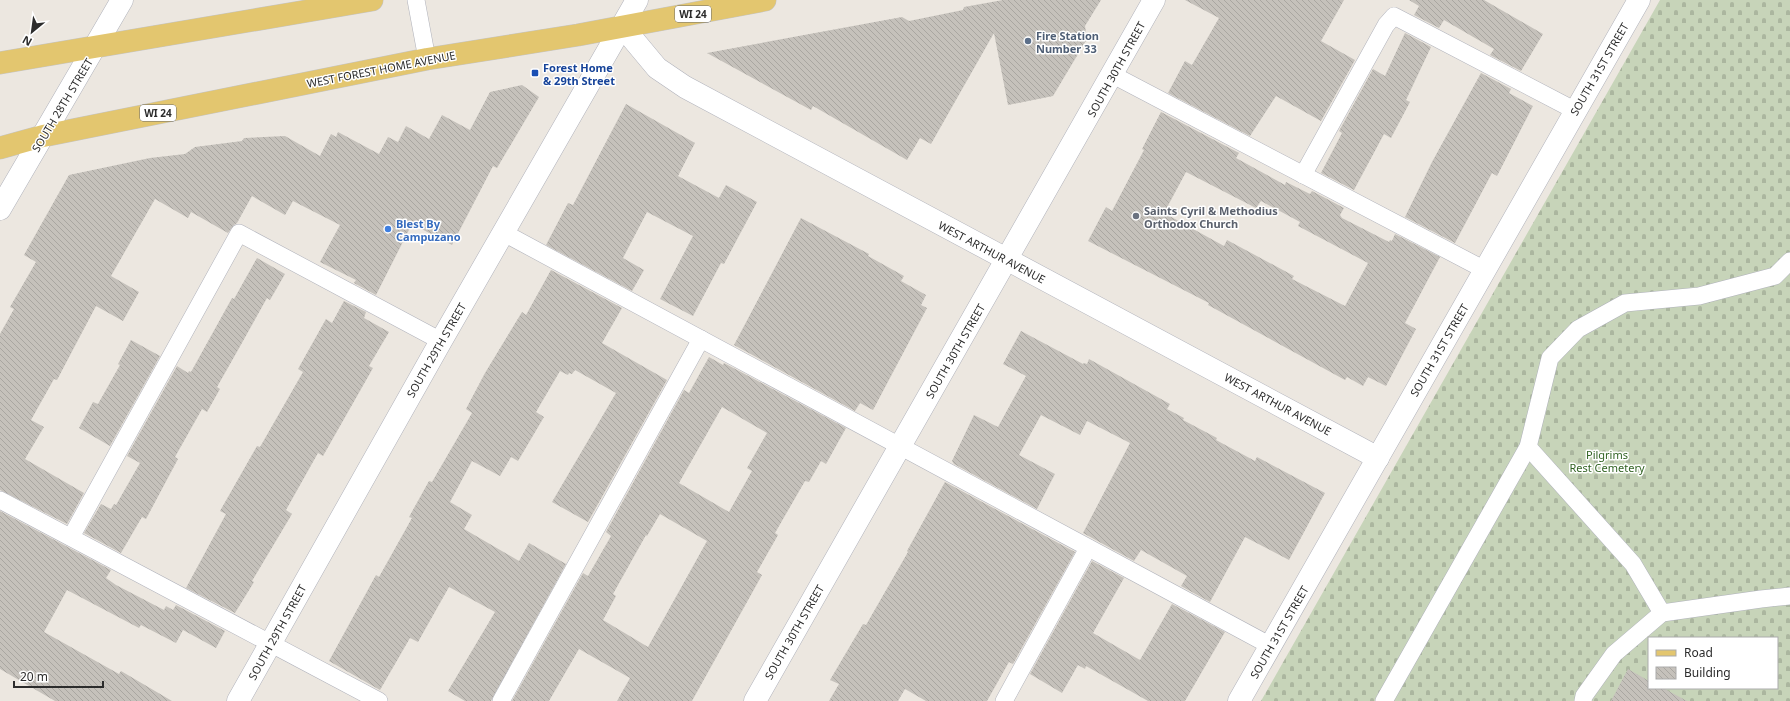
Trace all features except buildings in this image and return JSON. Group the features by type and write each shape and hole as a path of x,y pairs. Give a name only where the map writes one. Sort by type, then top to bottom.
{"main road":[{"path":"0,62 372,0"},
{"name":"WEST FOREST HOME AVENUE","path":"0,148 43,136 427,59 578,35 765,0"}],"street":[{"name":"SOUTH 28TH STREET","path":"0,209 122,0"},
{"name":"SOUTH 29TH STREET","path":"238,701 441,341 637,0"},
{"name":"SOUTH 30TH STREET","path":"755,701 1113,75 1154,0"},
{"name":"SOUTH 31ST STREET","path":"1239,701 1639,0"},
{"name":"WEST ARTHUR AVENUE","path":"622,26 658,68 685,87 1378,458"}],"lane":[{"path":"416,0 427,59"},
{"path":"1303,175 1386,25 1394,16 1576,111"},
{"path":"1113,75 1485,270"},
{"path":"71,537 240,233 441,341"},
{"path":"504,233 1271,646"},
{"path":"1384,701 1528,447 1550,358 1578,329 1625,303 1699,296 1774,276 1790,261"},
{"path":"500,701 701,339"},
{"path":"1528,447 1633,564 1662,613"},
{"path":"0,500 379,701"},
{"path":"1004,701 1088,548"},
{"path":"1583,701 1584,696 1614,654 1662,613 1761,598 1790,596"}],"green space":[{"name":"Pilgrims Rest Cemetery","path":"1660,0 1790,0 1790,701 1261,701"}],"place":[{"name":"Fire Station Number 33","path":"1028,41"},
{"name":"Forest Home & 29th Street","path":"535,73"},
{"name":"Saints Cyril & Methodius Orthodox Church","path":"1136,216"},
{"name":"Blest By Campuzano","path":"388,229"}]}
